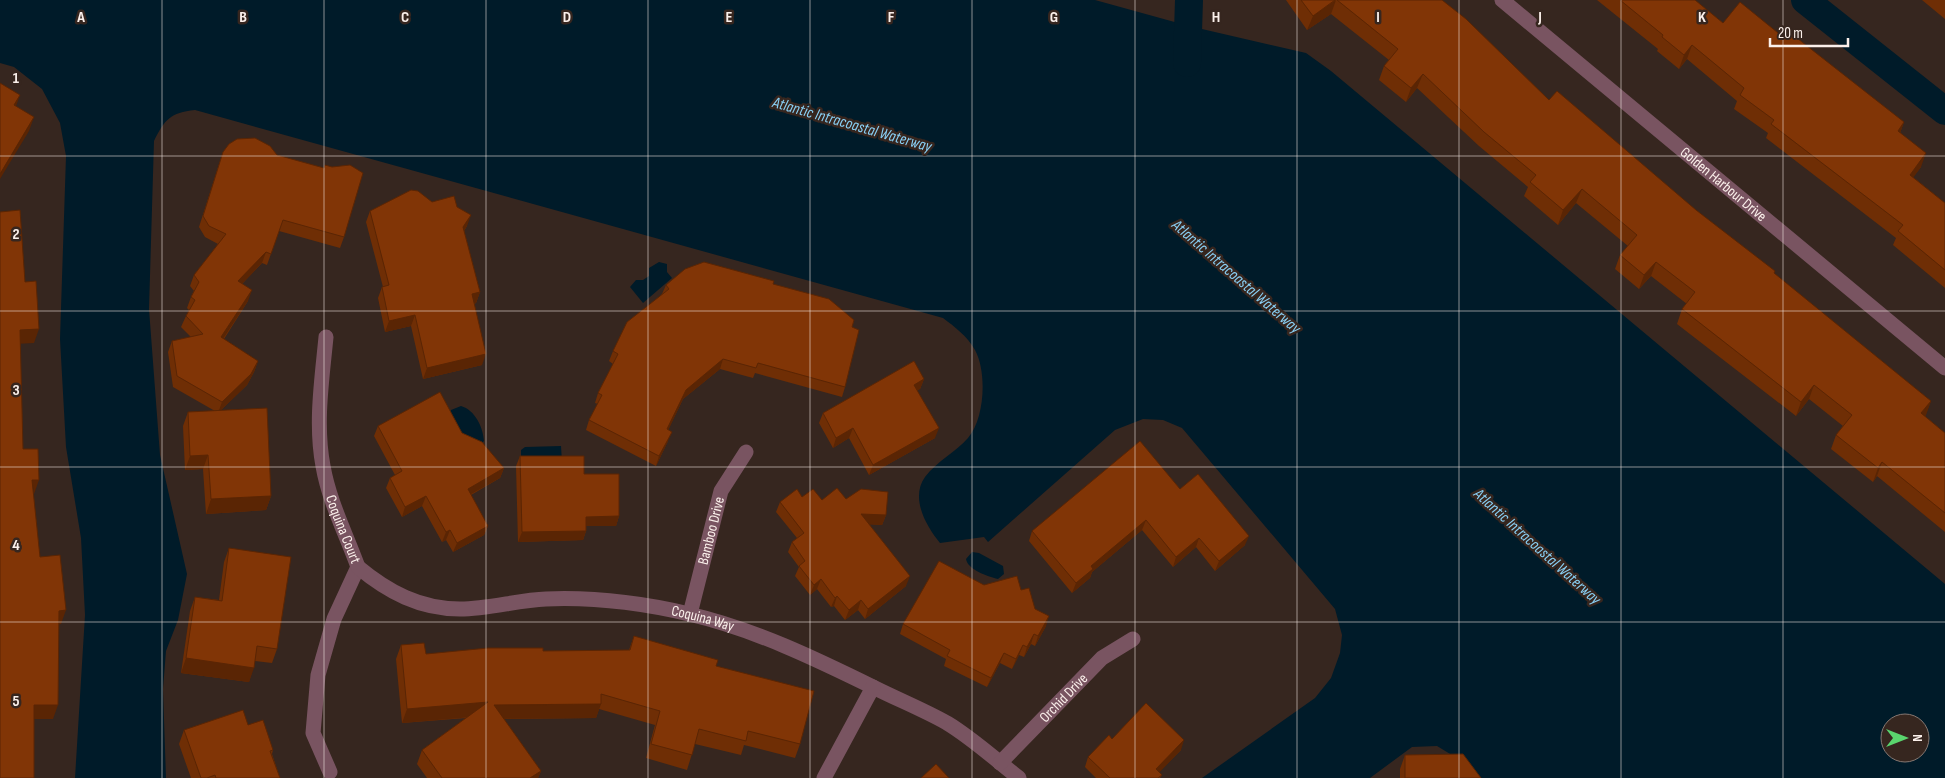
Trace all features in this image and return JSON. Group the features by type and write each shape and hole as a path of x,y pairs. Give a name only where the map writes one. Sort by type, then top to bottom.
{"street":[{"name":"Golden Harbour Drive","path":"1502,0 1945,368"},
{"name":"Coquina Court","path":"326,337 319,441 329,492 358,567 334,620 325,647 316,694 313,733 330,772"},
{"name":"Bamboo Drive","path":"690,614 721,492 746,452"},
{"name":"Coquina Way","path":"358,567 380,585 405,599 432,607 461,609 546,599 598,599 690,614 773,642 947,723 1019,778"},
{"name":"Orchid Drive","path":"1000,763 1102,658 1132,639"},
{"path":"824,778 873,687"}],"water":[{"name":"Atlantic Intracoastal Waterway","path":"0,0 1095,0 1189,26 1306,53 1331,71 1945,584 1945,778 1478,778 1465,763 1437,746 1412,747 1370,778 1202,778 1315,698 1331,678 1340,653 1342,635 1335,609 1182,428 1163,420 1143,419 1115,430 988,542 984,537 940,543 925,520 919,503 921,485 930,471 958,448 974,429 981,407 983,382 979,359 972,345 965,336 943,318 195,110 180,113 169,118 154,141 149,309 160,455 187,574 178,620 166,651 163,689 166,778 75,778 85,615 81,538 66,447 60,339 66,156 60,123 42,89 14,67 0,63"},
{"path":"659,262 667,264 667,272 672,278 643,303 630,287 636,280 643,280 649,276 649,268"},
{"path":"461,406 474,415 480,425 484,441 481,444 469,445 449,414 451,410"},
{"path":"561,446 562,462 521,461 521,450 525,447"},
{"path":"972,552 979,553 1003,566 1004,574 998,579 974,569 967,563 966,559"}],"building":[{"path":"1301,0 1335,0 1313,16"},
{"path":"1337,0 1442,0 1466,19 1549,100 1557,91 1696,210 1775,271 1774,273 1931,401 1921,413 1945,433 1945,513 1882,462 1878,468 1836,435 1852,415 1814,385 1801,402 1682,309 1695,292 1656,262 1644,275 1620,255 1637,235 1582,189 1563,210 1530,182 1536,175 1484,132 1423,74 1411,88 1384,66 1398,49"},
{"path":"1620,0 1695,0 1723,23 1740,2 1783,37 1788,31 1904,122 1898,131 1926,153 1910,175 1945,203 1945,270 1898,231 1903,225 1771,124 1774,120 1740,95 1744,88 1692,45 1684,55"},
{"path":"0,83 20,95 14,105 34,117 0,174"},
{"path":"255,138 270,146 277,155 324,168 325,165 332,167 350,165 363,173 344,237 283,220 271,254 266,252 238,281 252,290 221,337 258,361 251,374 222,402 177,376 172,341 203,334 186,316 195,300 191,297 199,282 194,275 226,234 209,226 203,216 223,152 229,144 237,139"},
{"path":"411,190 418,191 432,202 454,196 457,207 471,215 463,227 480,292 472,294 486,354 427,368 415,315 389,321 382,287 389,285 370,211"},
{"path":"20,210 25,282 36,281 39,329 20,330 23,449 38,449 39,480 32,480 40,557 60,555 66,610 59,611 58,705 34,705 34,778 0,778 0,212"},
{"path":"704,262 774,281 773,284 829,299 854,320 852,327 859,330 845,387 758,363 756,368 723,359 686,390 667,429 672,432 659,456 589,420 602,395 598,393 618,354 613,351 627,322 669,289 666,285 685,269"},
{"path":"914,361 924,379 914,385 939,428 873,465 853,428 836,438 823,413"},
{"path":"440,392 462,433 482,442 504,468 468,489 488,526 457,543 450,530 446,532 426,496 405,507 390,478 402,471 378,426"},
{"path":"267,408 271,496 211,499 208,455 190,456 188,412"},
{"path":"1140,441 1180,489 1198,474 1249,536 1219,561 1199,538 1176,557 1146,520 1091,566 1093,569 1076,583 1032,531"},
{"path":"520,456 584,456 584,474 619,474 619,516 586,517 586,531 522,532"},
{"path":"837,488 846,499 861,489 888,492 886,515 861,514 910,576 868,609 861,600 849,610 837,596 835,598 821,579 814,585 799,566 805,561 792,542 804,533 780,502 797,489 802,497 813,489 822,500"},
{"path":"229,548 291,557 277,649 257,646 254,668 186,658 195,597 222,601"},
{"path":"939,561 984,585 1017,576 1021,590 1029,588 1035,609 1049,616 1038,636 1034,634 1027,647 1023,645 1016,659 1004,653 991,678 947,656 950,650 903,624"},
{"path":"634,636 718,660 716,666 814,691 800,744 748,731 746,741 699,729 692,755 651,744 660,711 601,694 601,704 494,705 541,771 530,778 442,778 422,750 488,702 407,709 401,645 424,643 426,654 488,648 543,648 543,651 630,650"},
{"path":"1146,703 1184,740 1156,769 1162,775 1158,778 1110,778 1088,757 1109,735 1112,739"},
{"path":"243,710 248,725 263,720 273,750 270,751 280,778 216,778 215,775 201,778 184,730"},
{"path":"1463,754 1481,778 1405,778 1405,755"},
{"path":"936,764 949,778 921,778"}],"waterway":[{"path":"1187,63 1189,0"},
{"path":"1805,0 1945,111"}]}
